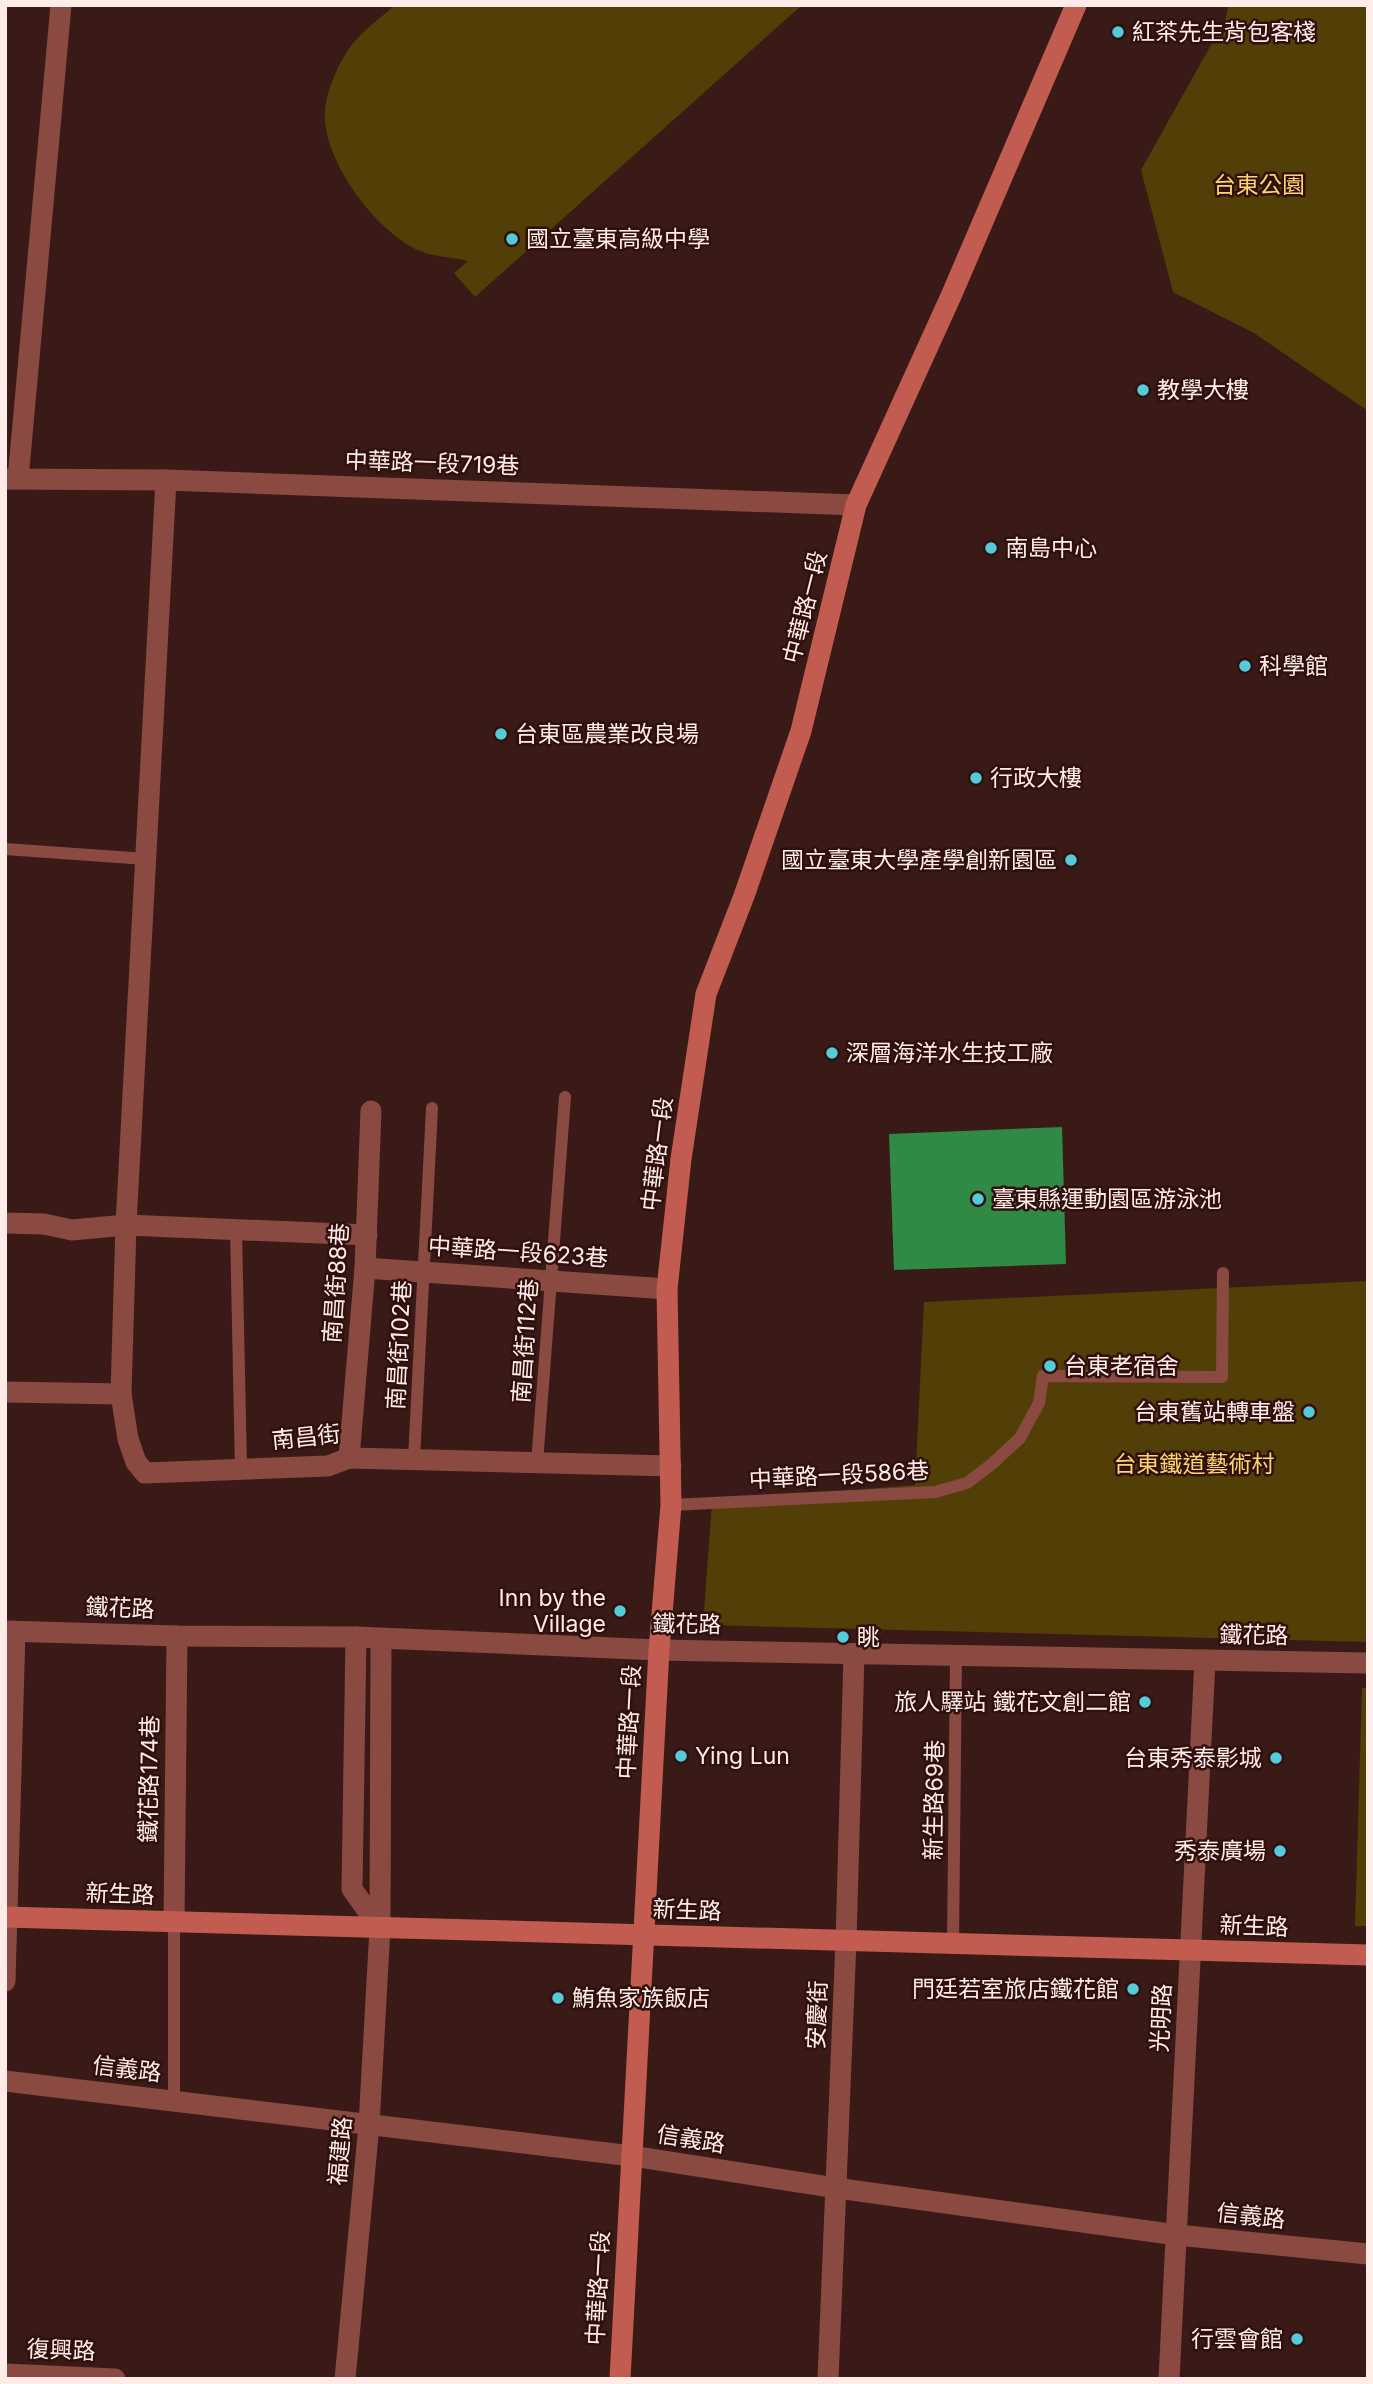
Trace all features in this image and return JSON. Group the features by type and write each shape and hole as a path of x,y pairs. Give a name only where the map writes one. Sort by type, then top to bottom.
{"street":[{"path":"12,479 61,5"},
{"name":"中華路一段","path":"620,2379 659,1650 671,1505 667,1289 681,1159 706,994 744,896 801,731 856,506 951,296 1076,5"},
{"name":"中華路一段719巷","path":"12,479 166,480 856,506"},
{"path":"5,1392 121,1394 126,1225 166,480"},
{"name":"南昌街88巷","path":"349,1458 365,1268 371,1111"},
{"path":"5,1223 44,1224 72,1230 126,1225 367,1235"},
{"name":"中華路一段623巷","path":"365,1268 667,1289"},
{"name":"南昌街","path":"121,1394 128,1439 136,1462 145,1473 328,1466 349,1458 671,1466"},
{"path":"5,1981 9,1632"},
{"name":"鐵花路","path":"9,1632 356,1637 659,1650 1368,1664"},
{"name":"鐵花路174巷","path":"174,1922 177,1636"},
{"path":"356,1637 352,1889 380,1928"},
{"name":"福建路","path":"345,2379 369,2125 380,1928 381,1639"},
{"name":"安慶街","path":"828,2379 846,1941 853,1654"},
{"name":"光明路","path":"1170,2379 1205,1660"},
{"name":"新生路","path":"6,1917 1368,1955"},
{"name":"信義路","path":"5,2081 632,2156 836,2189 1177,2235 1368,2254"},
{"name":"復興路","path":"5,2374 115,2379"}],"lane":[{"path":"5,849 146,859"},
{"name":"南昌街112巷","path":"537,1463 565,1097"},
{"name":"南昌街102巷","path":"414,1459 432,1108"},
{"path":"236,1230 241,1469"},
{"name":"中華路一段586巷","path":"671,1505 935,1492 967,1483 1020,1438 1039,1404 1043,1376 1222,1377 1223,1273"},
{"name":"新生路69巷","path":"953,1944 956,1656"},
{"path":"174,1922 174,2101"}],"green space":[{"path":"395,5 802,5 475,297 454,273 468,261 420,251 386,228 370,211 354,192 342,171 326,129 326,101 340,64 359,36"},
{"name":"台東公園","path":"1228,5 1368,5 1368,411 1254,333 1173,292 1141,170 1226,18"},
{"name":"台東鐵道藝術村","path":"1368,1281 1368,1642 703,1625 712,1502 915,1485 924,1302"},
{"path":"1362,1688 1368,1688 1368,1926 1355,1926"}],"shaded area":[{"name":"臺東縣運動園區游泳池","path":"1062,1127 1066,1264 894,1270 889,1134"}],"place":[{"name":"紅茶先生背包客棧","path":"1118,32"},
{"name":"國立臺東高級中學","path":"512,239"},
{"name":"教學大樓","path":"1143,390"},
{"name":"南島中心","path":"991,548"},
{"name":"科學館","path":"1245,666"},
{"name":"台東區農業改良場","path":"501,734"},
{"name":"行政大樓","path":"976,778"},
{"name":"國立臺東大學產學創新園區","path":"1071,860"},
{"name":"深層海洋水生技工廠","path":"832,1053"},
{"name":"臺東縣運動園區游泳池","path":"978,1199"},
{"name":"台東老宿舍","path":"1050,1366"},
{"name":"台東舊站轉車盤","path":"1309,1412"},
{"name":"Inn by the Village","path":"620,1611"},
{"name":"眺","path":"843,1637"},
{"name":"旅人驛站 鐵花文創二館","path":"1145,1702"},
{"name":"Ying Lun","path":"681,1756"},
{"name":"台東秀泰影城","path":"1276,1758"},
{"name":"秀泰廣場","path":"1280,1851"},
{"name":"門廷若室旅店鐵花館","path":"1133,1989"},
{"name":"鮪魚家族飯店","path":"558,1998"},
{"name":"行雲會館","path":"1297,2339"}]}
